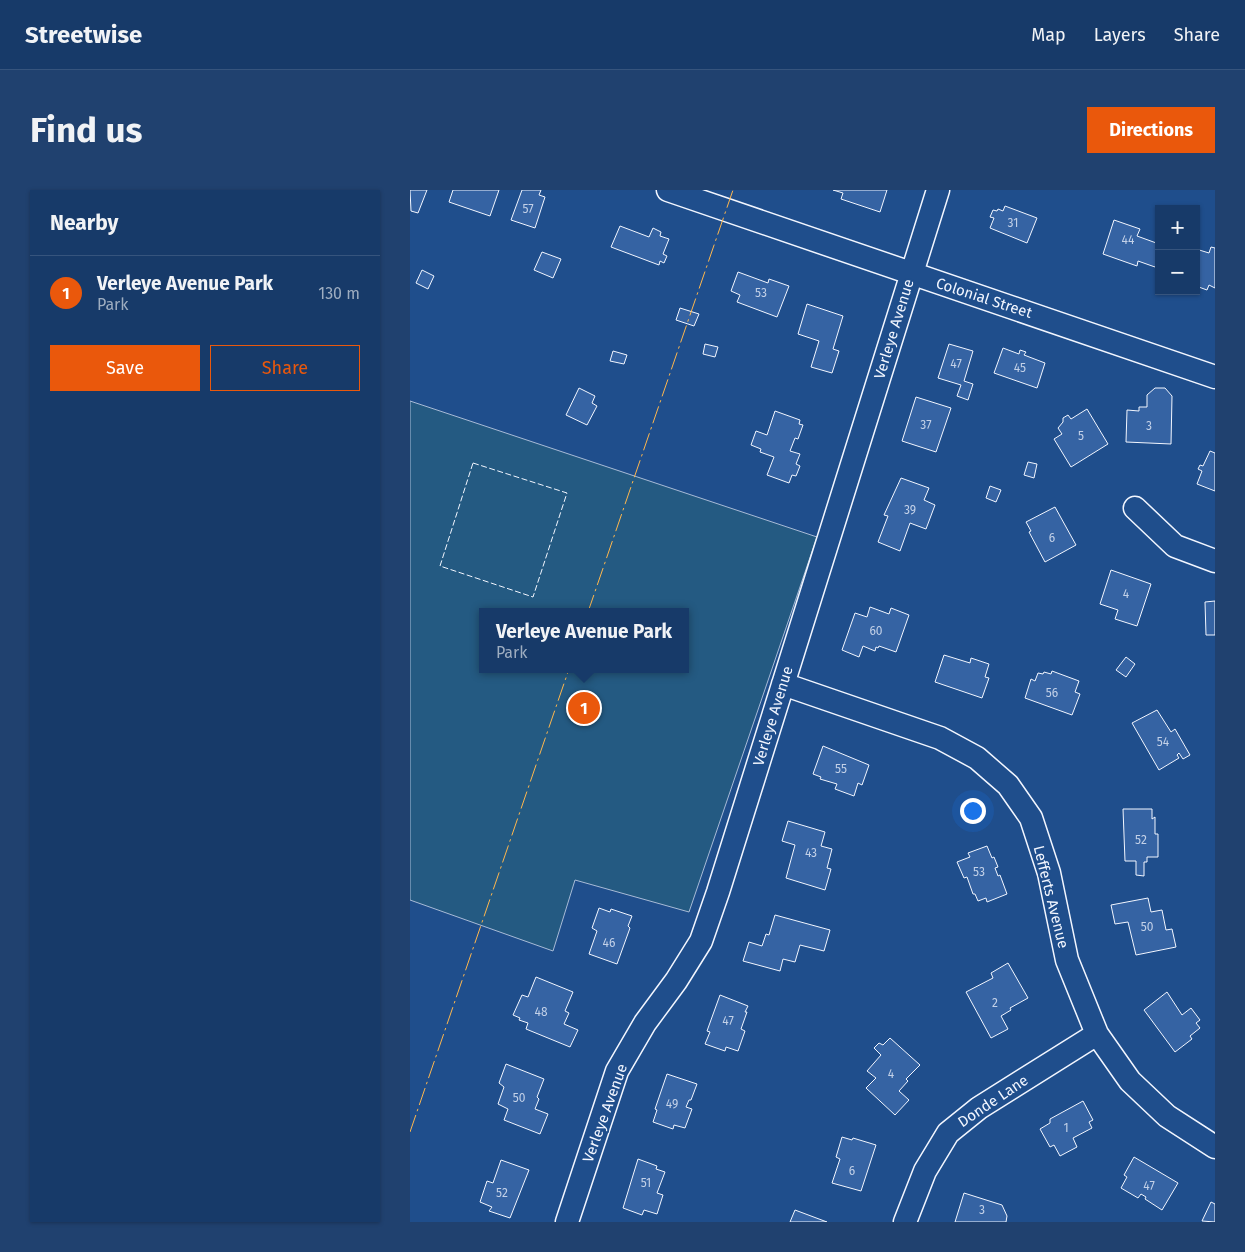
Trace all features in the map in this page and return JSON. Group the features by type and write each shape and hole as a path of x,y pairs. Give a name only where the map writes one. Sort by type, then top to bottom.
{"street":[{"name":"Colonial Street","path":"668,190 1215,377"},
{"name":"Verleye Avenue","path":"567,1222 617,1071 645,1023 676,981 701,942 938,190"},
{"path":"1135,508 1175,546 1215,561"},
{"name":"Lefferts Avenue","path":"783,684 940,738 977,758 1008,785 1031,818 1049,873 1067,960 1098,1034 1130,1081 1167,1116 1215,1147"},
{"name":"Donde Lane","path":"905,1222 925,1171 948,1133 979,1108 1098,1034"}],"shaded area":[{"path":"410,401 817,537 689,912 575,880 553,951 410,900"}],"building":[{"path":"410,190 427,190 418,213 411,211"},
{"path":"453,190 499,190 490,216 449,202"},
{"path":"522,190 541,190 539,195 545,197 535,228 511,220"},
{"path":"833,190 887,190 880,212 841,199 843,193"},
{"path":"1005,206 1037,218 1027,243 990,228 994,218 990,217 993,210 1003,211"},
{"path":"1114,220 1140,229 1137,236 1155,243 1155,267 1138,261 1137,266 1103,254"},
{"path":"620,226 649,237 653,228 661,232 660,236 669,239 663,254 667,256 664,263 660,261 659,265 611,247"},
{"path":"1211,247 1215,248 1215,288 1209,285 1207,290 1200,287 1200,250 1209,253"},
{"path":"542,252 561,259 553,278 534,270"},
{"path":"422,270 434,276 428,289 416,283"},
{"path":"738,272 768,283 769,279 789,286 777,317 737,302 740,295 731,291"},
{"path":"807,304 843,316 833,349 839,351 832,373 811,367 819,341 798,334"},
{"path":"680,308 699,314 694,326 676,320"},
{"path":"705,344 718,347 715,357 703,354"},
{"path":"949,344 973,351 964,381 973,384 968,400 957,396 961,385 938,378"},
{"path":"1003,348 1019,354 1020,350 1026,352 1024,355 1045,363 1037,388 994,373"},
{"path":"613,351 627,355 624,364 610,361"},
{"path":"579,388 595,396 592,403 597,406 587,425 566,415"},
{"path":"1155,388 1165,388 1172,396 1171,444 1126,442 1127,410 1139,411 1139,407 1147,407 1147,395"},
{"path":"916,397 951,408 936,452 902,441"},
{"path":"1087,409 1108,444 1071,467 1054,439 1062,434 1058,428 1063,422 1063,418 1068,415 1071,419"},
{"path":"775,411 800,420 799,424 803,425 798,439 795,438 790,451 800,454 796,464 800,466 796,476 792,475 789,483 767,475 774,457 760,452 761,449 751,445 756,431 767,435"},
{"path":"1210,451 1215,453 1215,491 1197,484 1202,471 1198,469 1200,465 1203,466"},
{"path":"1028,462 1037,464 1034,478 1024,475"},
{"path":"901,478 929,488 924,500 935,505 926,529 910,523 900,551 878,542 888,516 884,515"},
{"path":"990,486 1001,490 996,502 986,498"},
{"path":"1055,507 1076,545 1045,562 1029,532 1031,531 1026,522"},
{"path":"1111,570 1151,584 1137,626 1115,619 1118,610 1100,604"},
{"path":"1215,601 1215,635 1206,635 1205,602"},
{"path":"870,607 889,614 891,608 909,615 896,652 879,646 878,648 876,647 875,651 863,646 859,657 842,650 855,613 867,617"},
{"path":"944,655 970,663 971,658 989,664 985,677 989,678 982,698 935,682"},
{"path":"1126,657 1135,664 1126,677 1116,670"},
{"path":"1052,671 1079,681 1075,692 1080,694 1072,715 1025,698 1031,679 1035,681 1038,673 1051,674"},
{"path":"1157,710 1171,732 1175,729 1190,755 1183,759 1179,753 1177,755 1179,758 1159,770 1132,723"},
{"path":"823,746 869,765 862,785 858,783 854,796 835,789 837,784 820,779 821,777 813,774"},
{"path":"1123,809 1152,809 1152,819 1155,817 1155,834 1158,834 1158,857 1147,857 1147,862 1144,862 1144,876 1136,875 1136,861 1125,861"},
{"path":"788,821 825,832 821,846 832,849 827,868 831,869 825,890 786,878 795,845 782,841"},
{"path":"987,846 992,858 994,857 998,867 995,868 998,876 1000,875 1007,894 987,902 986,898 978,901 975,894 973,894 967,877 964,878 957,862 970,857 968,853"},
{"path":"1148,898 1151,912 1162,910 1166,930 1172,929 1176,947 1136,955 1128,922 1115,924 1111,905"},
{"path":"599,908 610,912 611,909 632,916 628,926 630,928 617,964 589,954 597,931 592,928"},
{"path":"775,915 830,930 824,951 800,945 795,962 783,959 780,971 743,961 749,942 762,946 766,934 769,935"},
{"path":"1008,963 1028,998 1010,1008 1011,1010 1001,1016 1008,1029 991,1038 966,992 993,978 991,973"},
{"path":"536,977 573,992 565,1011 569,1013 564,1024 578,1030 570,1047 526,1029 528,1023 519,1020 520,1018 513,1015 522,995 528,997"},
{"path":"1167,992 1182,1015 1191,1008 1200,1020 1196,1023 1200,1028 1190,1036 1192,1039 1175,1052 1144,1010"},
{"path":"720,995 748,1006 741,1029 745,1031 738,1051 726,1047 725,1051 705,1044 710,1032 707,1031"},
{"path":"890,1038 920,1065 906,1079 908,1081 899,1091 909,1100 895,1115 866,1088 876,1078 867,1071 881,1055 874,1048 879,1043 883,1045"},
{"path":"506,1064 544,1079 537,1097 539,1099 535,1109 548,1114 540,1134 504,1120 508,1109 498,1104 504,1087 499,1083"},
{"path":"667,1074 697,1084 686,1107 692,1109 685,1128 674,1125 673,1129 653,1122 657,1110 655,1109"},
{"path":"1083,1101 1093,1120 1089,1122 1092,1128 1073,1138 1077,1147 1060,1156 1054,1145 1050,1147 1040,1129 1050,1123 1050,1119"},
{"path":"842,1137 852,1140 853,1138 876,1145 861,1191 832,1183 840,1159 836,1157"},
{"path":"1134,1157 1178,1183 1162,1210 1145,1199 1146,1197 1141,1194 1138,1198 1121,1188 1127,1177 1124,1175"},
{"path":"638,1159 657,1166 656,1169 665,1172 657,1193 663,1195 657,1214 644,1210 642,1215 623,1208"},
{"path":"501,1160 529,1170 510,1218 489,1211 492,1207 480,1202 487,1181 493,1183"},
{"path":"964,1193 1002,1205 1007,1216 1006,1222 955,1222"},
{"path":"1211,1202 1215,1204 1215,1222 1202,1221"},
{"path":"795,1210 827,1222 790,1222"}],"fence":[{"path":"473,463 567,493 533,597 440,566 473,463"}],"power":[{"path":"589,608 733,190"},
{"path":"410,1132 568,673"}],"place":[{"name":"Verleye Avenue Park","path":"584,708"}]}
